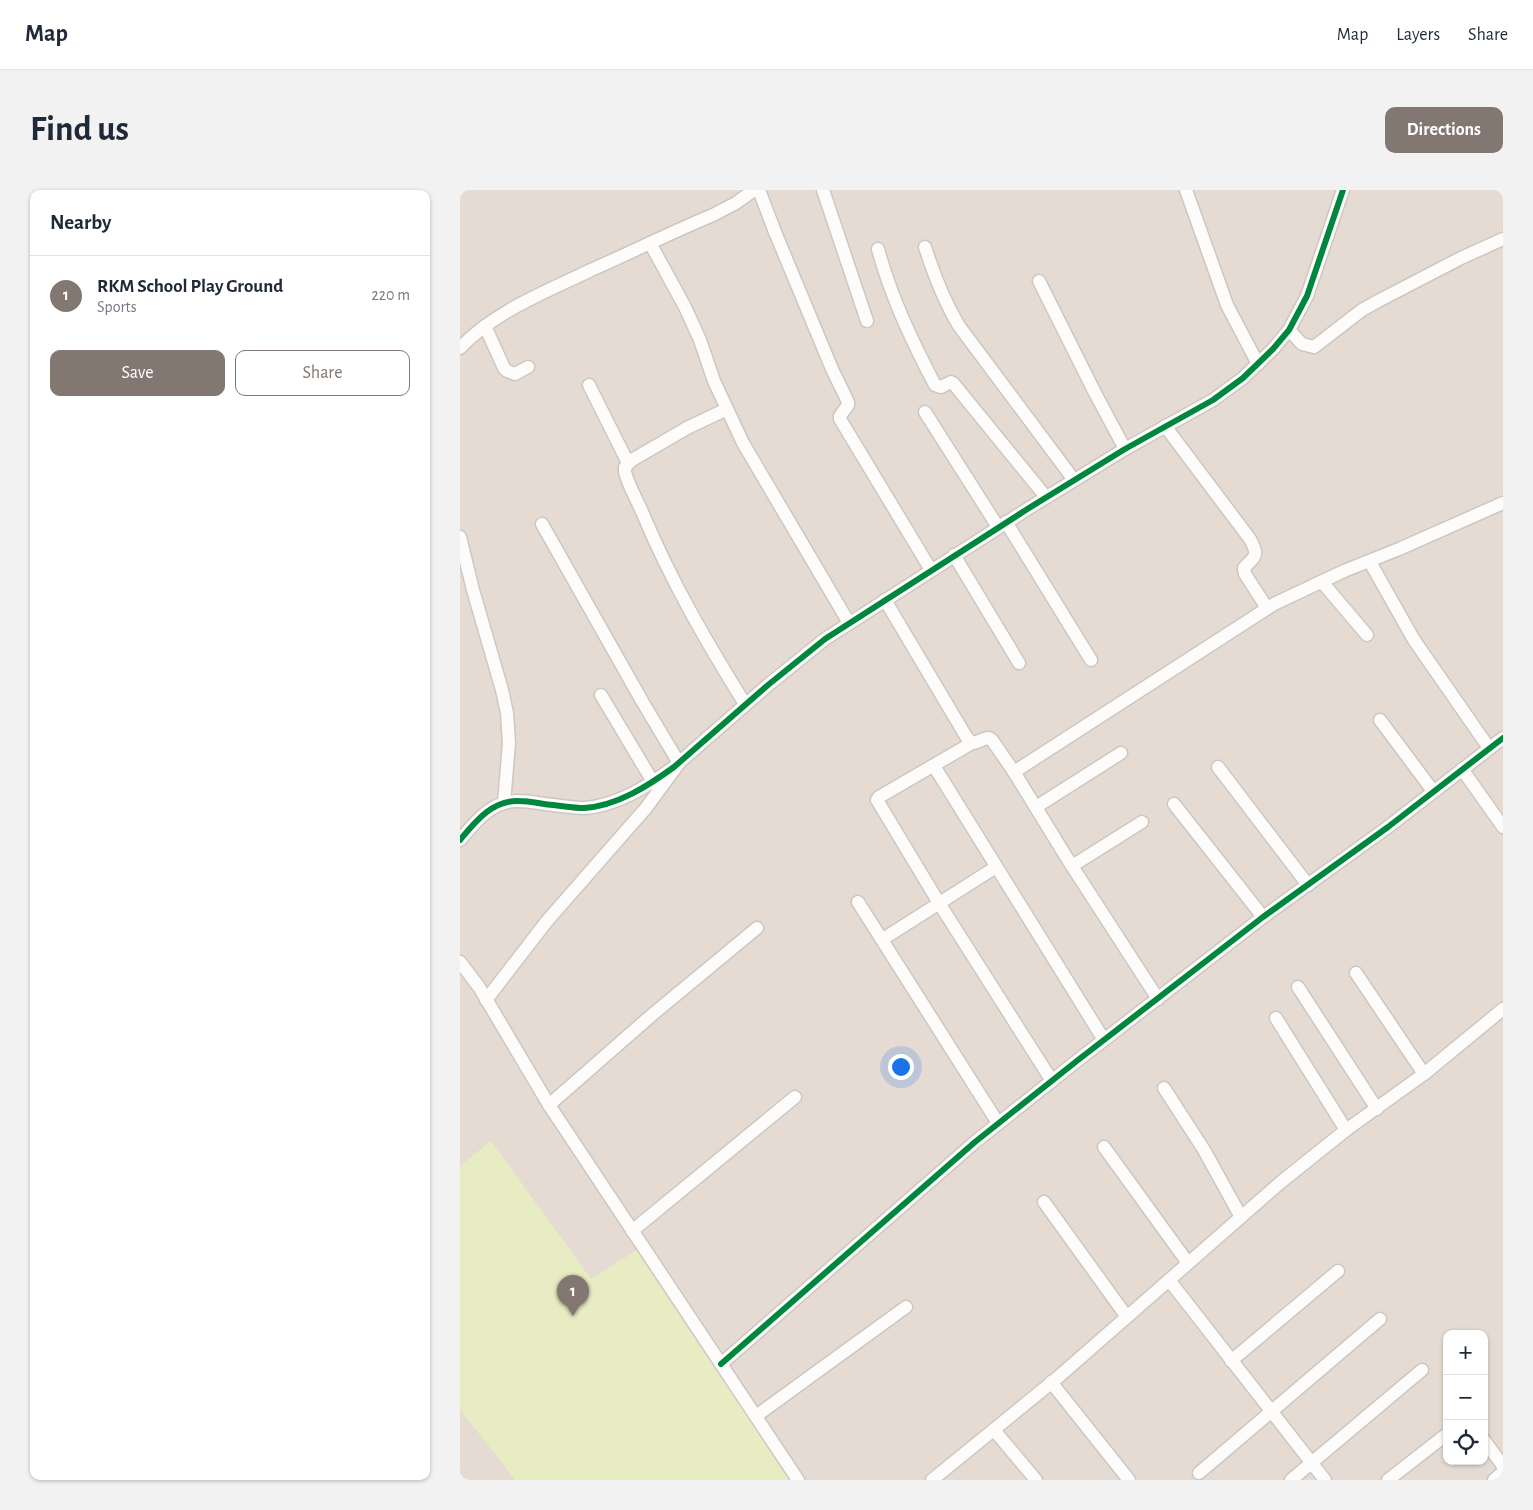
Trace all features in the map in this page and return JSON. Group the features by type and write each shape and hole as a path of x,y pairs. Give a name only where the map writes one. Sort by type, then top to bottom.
{"street":[{"path":"460,348 468,339 512,309 548,290 713,215 736,203 754,190"},
{"path":"759,190 774,232 848,402 840,419 931,570"},
{"path":"823,190 868,321"},
{"path":"1186,190 1227,305 1258,364"},
{"path":"460,840 476,821 492,808 504,803 517,801 583,808 619,800 653,782 679,763 799,658 849,623 1046,497 1125,449 1213,400 1243,378 1289,330 1307,296 1344,190"},
{"path":"1289,330 1302,344 1314,347 1362,310 1461,258 1503,239"},
{"path":"650,243 685,307 700,340 714,381 743,443 849,623"},
{"path":"925,247 936,280 951,314 1074,480"},
{"path":"878,249 898,308 934,385 941,387 951,382 953,383 1046,497"},
{"path":"1039,281 1125,449"},
{"path":"486,326 507,372 515,374 528,367"},
{"path":"589,385 628,463"},
{"path":"728,409 687,428 628,463 624,472 660,552 695,622 745,704"},
{"path":"925,412 1091,660"},
{"path":"1165,426 1250,539 1256,553 1255,557 1244,568 1245,574 1267,608"},
{"path":"1014,772 1267,608 1503,503"},
{"path":"542,524 679,763"},
{"path":"460,537 464,577 502,690 507,713 509,742 504,803"},
{"path":"954,555 1019,663"},
{"path":"1370,562 1414,640 1490,748"},
{"path":"1322,582 1367,635"},
{"path":"885,600 967,738 972,743"},
{"path":"601,695 653,782"},
{"path":"1380,720 1433,791"},
{"path":"1052,1081 939,903 877,800 879,797 972,743 978,743 989,738 1014,772 1158,999"},
{"path":"721,1364 998,1123 1263,918 1388,827 1503,738"},
{"path":"1036,807 1121,753"},
{"path":"486,1000 547,921 646,808 679,763"},
{"path":"934,766 1104,1040"},
{"path":"1218,767 1308,885"},
{"path":"1462,769 1503,827"},
{"path":"1174,804 1263,918"},
{"path":"1072,866 1142,822"},
{"path":"883,939 996,867"},
{"path":"858,902 998,1123"},
{"path":"549,1105 653,1014 758,928"},
{"path":"460,962 479,987 549,1105 798,1480"},
{"path":"1356,973 1424,1074"},
{"path":"1298,987 1376,1109"},
{"path":"932,1480 1051,1382 1281,1182 1346,1130 1424,1074 1503,1009"},
{"path":"1276,1018 1346,1130"},
{"path":"1164,1088 1204,1150 1241,1217"},
{"path":"632,1232 795,1097"},
{"path":"1104,1147 1188,1263"},
{"path":"1044,1202 1127,1317"},
{"path":"1231,1361 1338,1271"},
{"path":"1169,1280 1325,1480"},
{"path":"756,1416 906,1307"},
{"path":"1199,1473 1380,1319"},
{"path":"1291,1480 1422,1370"},
{"path":"1051,1382 1129,1480"},
{"path":"994,1430 1036,1480"},
{"path":"1388,1480 1443,1437"},
{"path":"1488,1445 1503,1466"},
{"path":"1494,1480 1503,1470"}],"shaded area":[{"path":"460,190 1503,190 1503,1480 460,1480"}],"green space":[{"path":"491,1141 591,1279 643,1246 708,1353 790,1480 515,1480 460,1409 460,1166"}],"cycle path":[{"path":"460,840 485,813 501,804 523,801 584,808 620,799 643,788 674,767 768,685 825,639 1029,508 1125,449 1213,400 1243,378 1273,349 1289,330 1307,296 1343,190"},
{"path":"721,1364 975,1142 1263,917 1388,827 1503,738"}],"place":[{"name":"RKM School Play Ground","path":"573,1316"}]}
